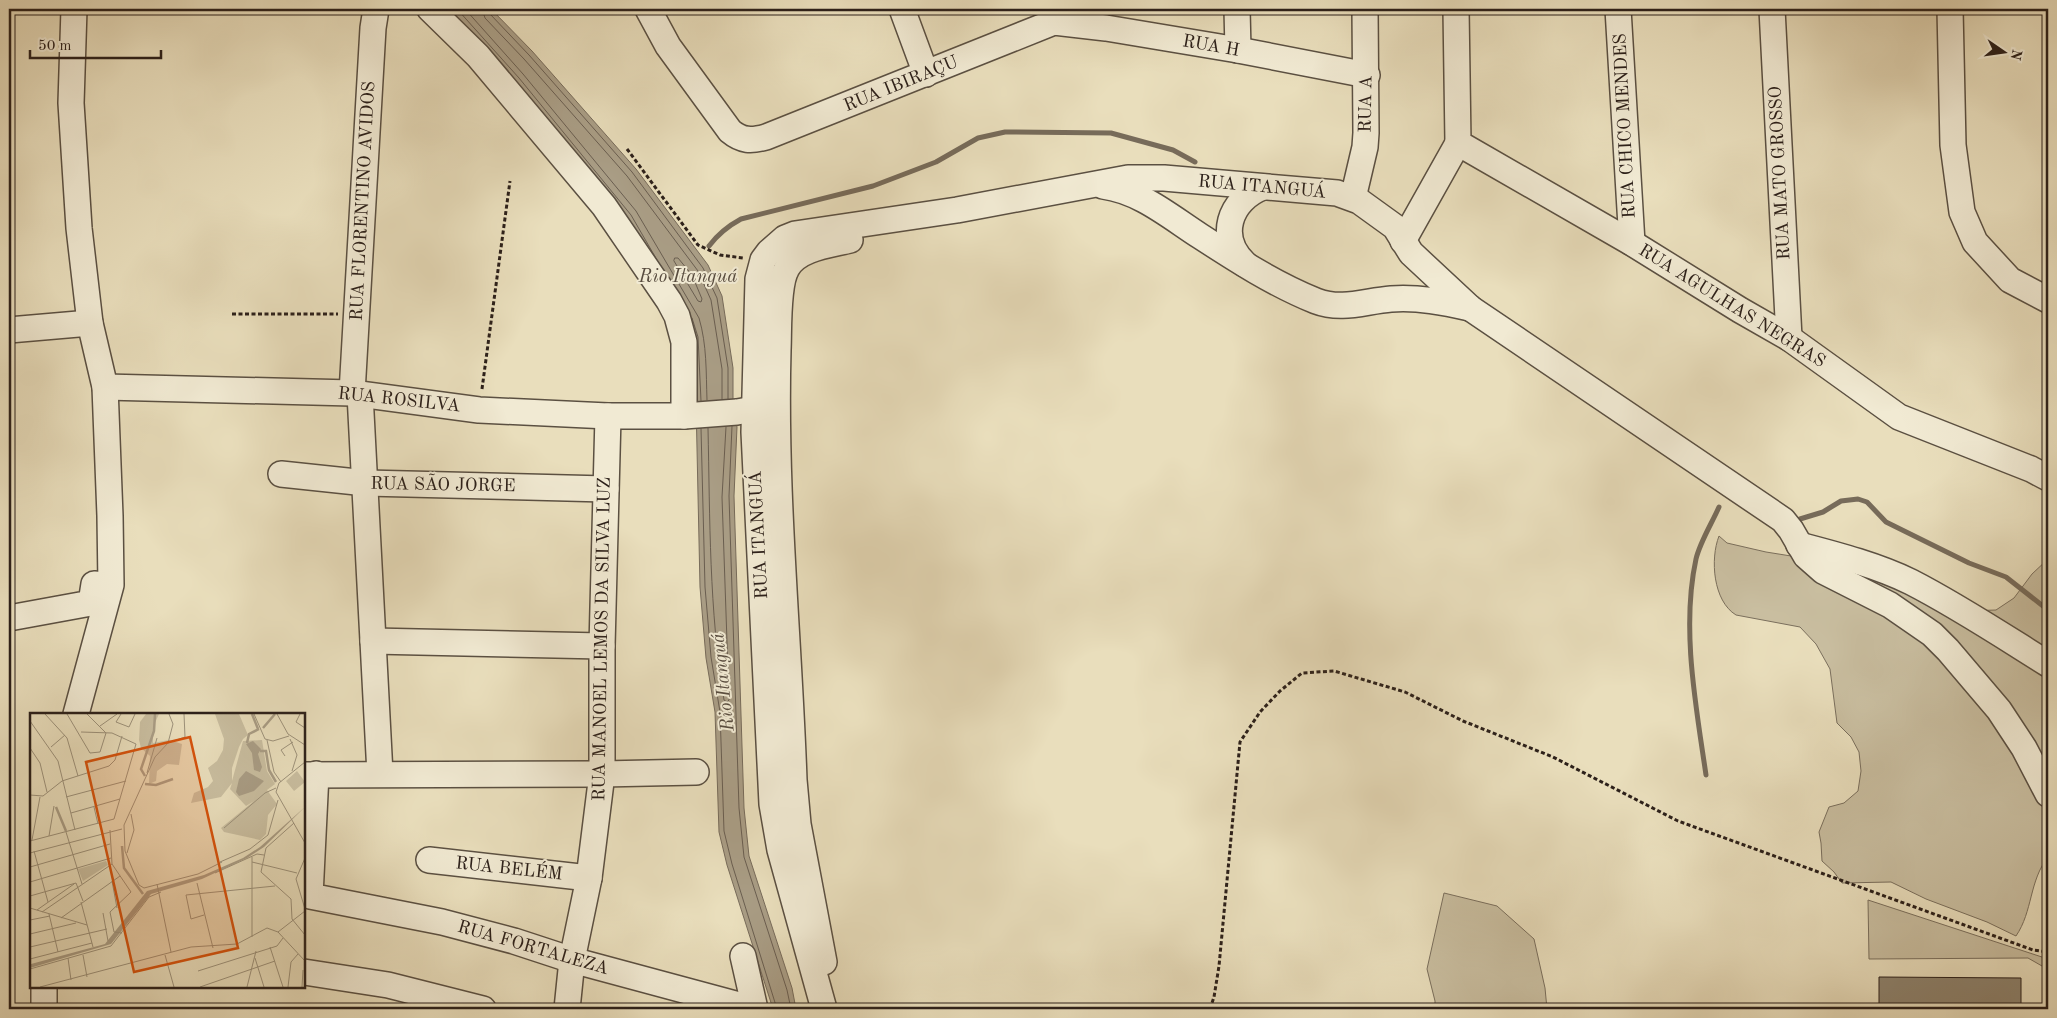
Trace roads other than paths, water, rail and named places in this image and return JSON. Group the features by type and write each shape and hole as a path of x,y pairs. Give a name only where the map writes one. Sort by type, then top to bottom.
{"street":[{"path":"74,9 72,103 79,228 90,324 105,387 111,585 76,713"},
{"name":"RUA FLORENTINO AVIDOS","path":"376,9 373,28 356,314 356,394 366,483 380,774"},
{"path":"430,9 478,56 604,206 669,301 677,316 684,342 689,416"},
{"name":"RUA IBIRAÇU","path":"648,9 668,46 730,131 738,138 747,140 766,137 926,74 1051,16"},
{"path":"902,9 926,74"},
{"path":"1237,9 1238,50"},
{"name":"RUA A","path":"1353,198 1365,147 1367,75 1365,9"},
{"path":"1390,299 1397,294 1407,280 1410,264 1405,244 1465,147 1456,9"},
{"name":"RUA CHICO MENDES","path":"1618,9 1632,243"},
{"name":"RUA MATO GROSSO","path":"1772,9 1789,338"},
{"path":"1950,9 1953,145 1962,212 1974,242 2010,280 2048,300"},
{"name":"RUA H","path":"1051,16 1106,18 1238,50 1367,75"},
{"name":"RUA AGULHAS NEGRAS","path":"1465,147 1632,243 1789,338 1899,417 2031,469 2048,478"},
{"name":"RUA ITANGUÁ","path":"824,1009 780,850 772,804 755,478 746,410 758,279 763,260 776,244 795,234 957,210 1128,178 1146,177 1338,193 1353,198 1395,227 1416,258 1470,308 1773,512 1792,530 1806,556 1823,572 1890,605 1918,624 1948,650 1999,710 2024,748 2048,794"},
{"name":"RUA ITANGUÁ","path":"1095,184 1120,189 1142,198 1251,269 1304,296 1333,305 1356,305 1390,299 1423,300 1470,308"},
{"path":"1251,269 1243,263 1234,251 1230,236 1230,226 1232,216 1241,201 1247,194 1263,187"},
{"name":"RUA ITANGUÁ","path":"830,1009 820,934 802,848 795,800 781,521 777,386 782,280 794,258 811,251 957,210"},
{"path":"9,330 90,324"},
{"path":"746,410 777,386"},
{"name":"RUA ROSILVA","path":"105,387 356,394 479,410 608,416 689,416 746,410"},
{"name":"RUA MANOEL LEMOS DA SILVA LUZ","path":"567,1009 572,960 589,878 602,774 602,646 608,416"},
{"name":"RUA SÃO JORGE","path":"280,474 366,483 606,488"},
{"path":"1799,545 1848,558 1910,582 2048,664"},
{"path":"9,618 91,603 94,584 111,585"},
{"path":"373,641 602,646"},
{"path":"310,774 602,774 696,772"},
{"name":"RUA FORTALEZA","path":"310,774 310,896 442,922 514,941 572,960 754,1009"},
{"name":"RUA BELÉM","path":"428,860 589,878"},
{"path":"743,956 754,1009"},
{"path":"305,972 388,985 483,1009"},
{"path":"44,988 44,1009"}],"water":[{"name":"Rio Itanguá","path":"450,9 491,9 532,51 636,169 708,265 722,296 733,368 733,403 737,427 734,496 744,808 749,856 792,988 796,1009 773,1009 727,865 719,832 715,712 706,658 700,587 695,356 469,31"}],"waterway":[{"path":"709,246 732,224 741,219 873,186 936,162 978,138 1005,132 1111,133 1173,150 1195,162"},
{"path":"1800,519 1823,512 1841,501 1858,499 1867,502 1886,522 1969,563 2006,577 2048,610"},
{"path":"1706,775 1694,695 1690,612 1696,559 1703,539 1719,507"}]}
